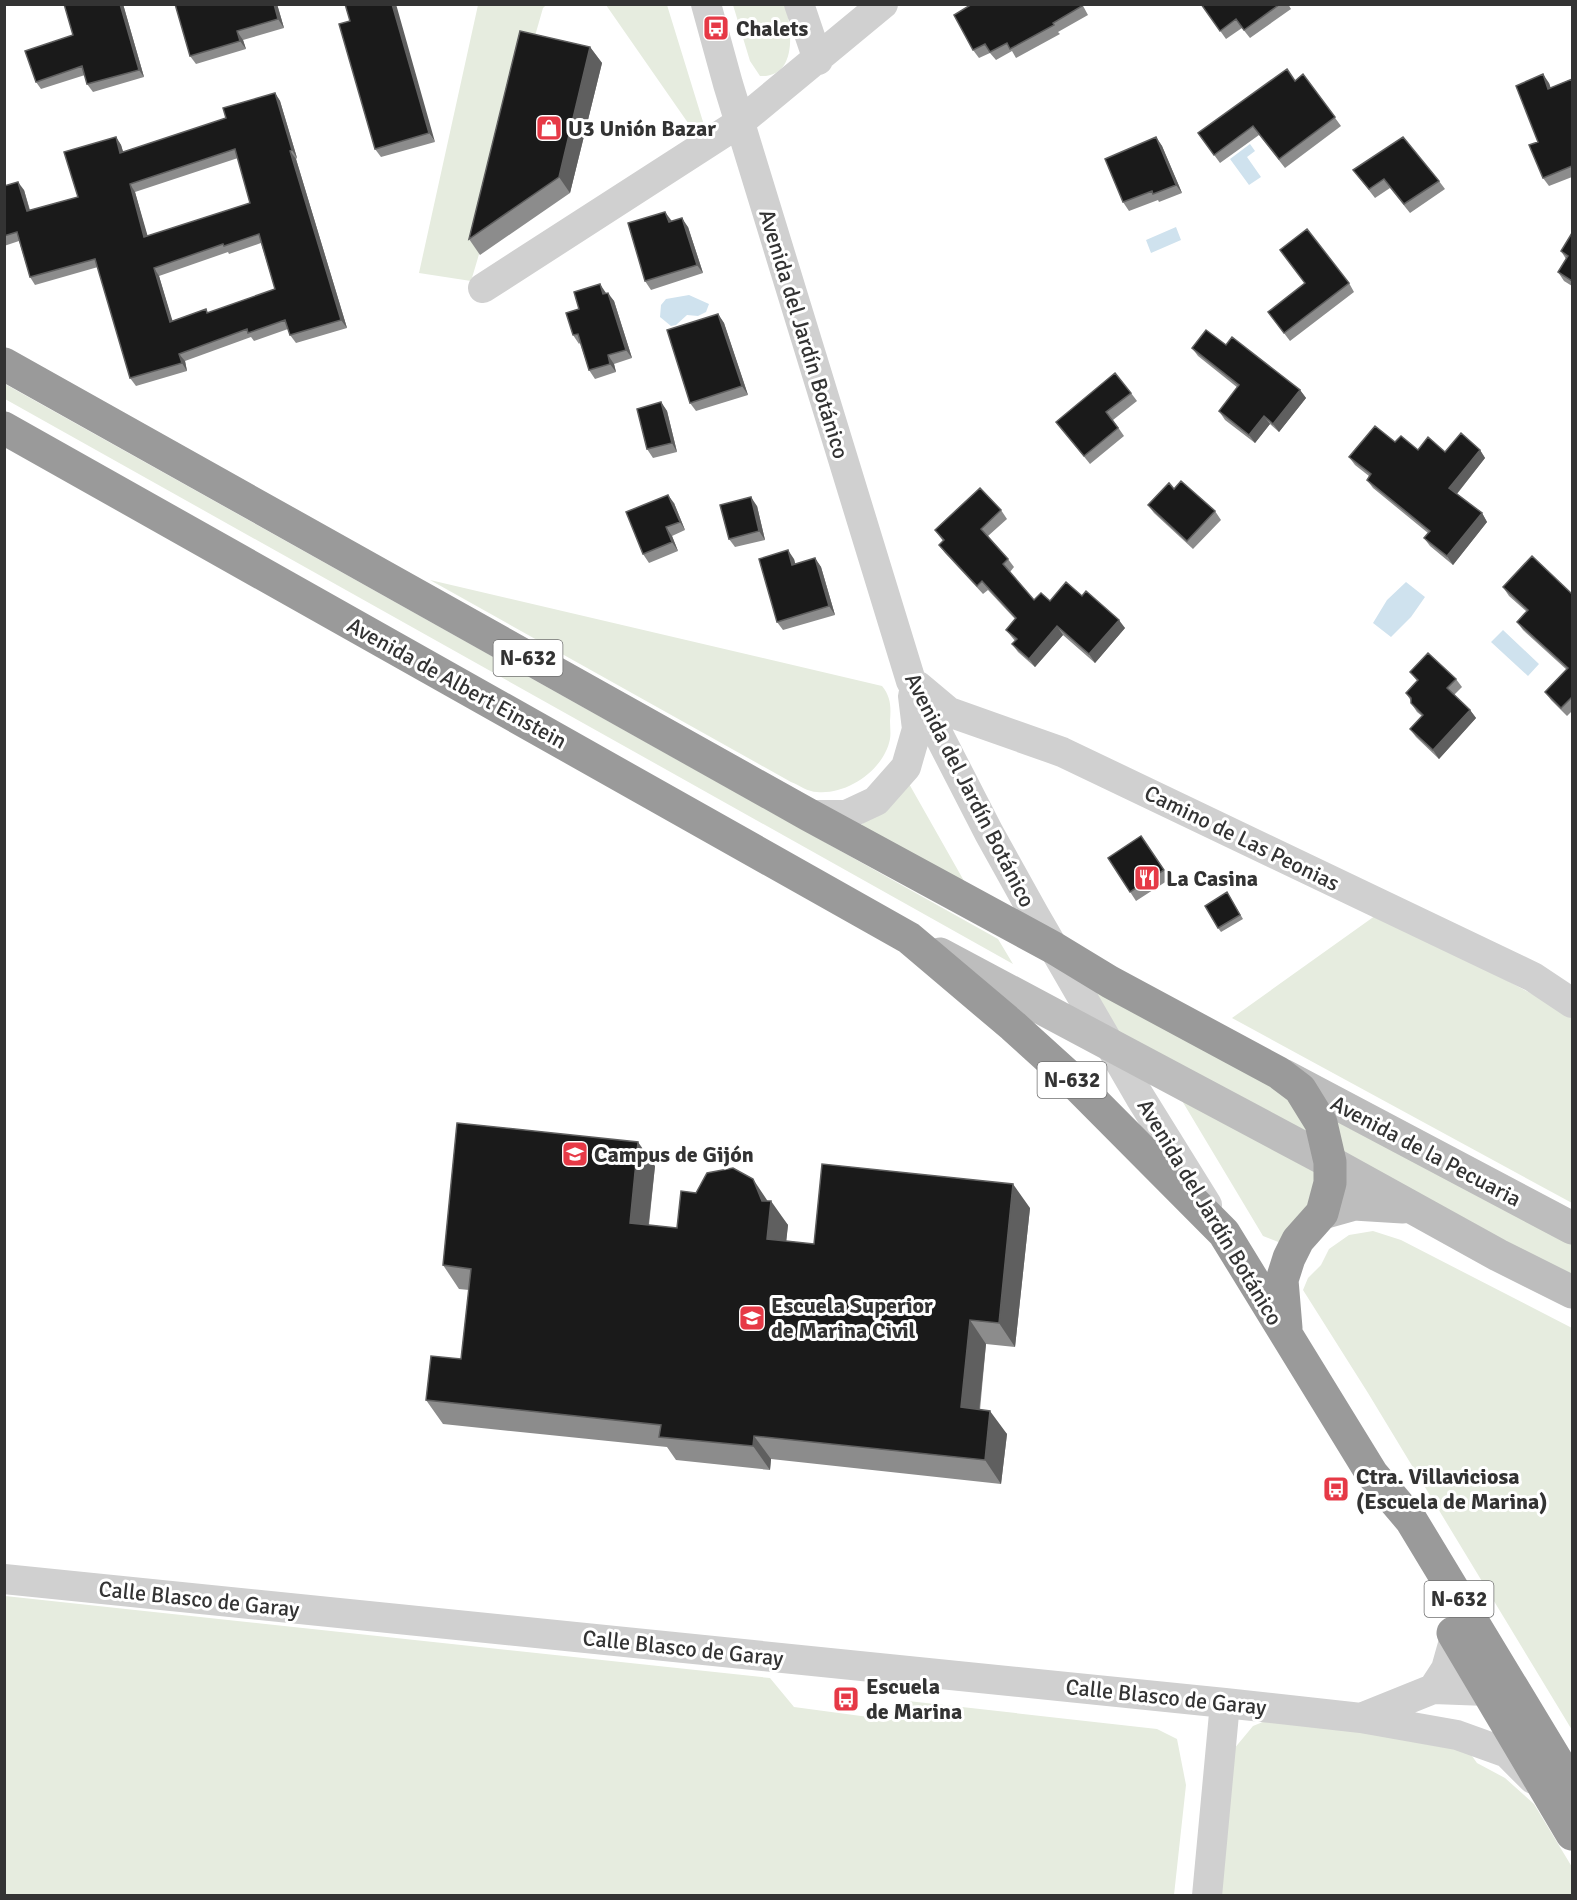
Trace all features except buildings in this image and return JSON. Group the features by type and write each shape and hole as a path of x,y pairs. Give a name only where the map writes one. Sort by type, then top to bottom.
{"highway":[{"name":"N-632","path":"4,364 809,815 1054,948"},
{"name":"Avenida de Albert Einstein","path":"4,428 909,938 1066,1074 1224,1233"},
{"name":"Avenida de la Pecuaria","path":"1054,948 1110,982 1279,1073 1300,1089 1321,1123 1330,1162 1330,1183 1322,1213 1298,1240 1289,1257 1282,1280 1287,1338"},
{"name":"Avenida del Jardín Botánico","path":"1224,1233 1372,1474 1411,1520 1538,1730 1560,1790 1572,1834"},
{"name":"Avenida del Jardín Botánico","path":"1372,1474 1394,1532 1455,1636 1488,1691 1560,1790"}],"street":[{"name":"Avenida del Jardín Botánico","path":"706,4 739,123 911,681 989,833 1054,948 1224,1233"},
{"path":"799,4 818,60"},
{"path":"483,288 739,123 884,4"},
{"path":"809,815 846,815 876,801 906,767 917,729 911,681"},
{"name":"Camino de Las Peonias","path":"911,681 949,712 1062,752 1533,977 1572,1003"},
{"name":"Avenida de Albert Einstein","path":"909,938 1111,1047"},
{"path":"1111,1047 1330,1162 1498,1255 1572,1292"},
{"name":"Avenida de la Pecuaria","path":"1279,1073 1572,1228"},
{"path":"1322,1213 1354,1204 1409,1207"},
{"name":"Calle Blasco de Garay","path":"4,1580 1360,1718 1457,1735 1507,1753 1560,1790"},
{"path":"1433,1689 1446,1668 1455,1636"},
{"path":"1457,1735 1488,1691 1492,1679 1492,1654"},
{"name":"Calle Blasco de Garay","path":"1360,1718 1433,1689 1488,1691"},
{"path":"1488,1691 1538,1730"},
{"path":"1207,1896 1226,1703"}],"shaded area":[{"path":"478,5 546,5 543,8 533,42 471,281 419,273"},
{"path":"606,5 667,5 704,125 695,133"},
{"path":"733,5 785,5 790,38 789,50 781,69 772,74 760,76 750,61"},
{"path":"5,384 998,939 1013,964 5,399"},
{"path":"430,580 882,686 889,698 890,707 890,737 886,750 872,770 852,785 829,792 807,790"},
{"path":"908,782 968,888 858,828"},
{"path":"1379,913 1572,1015 1572,1203 1232,1018"},
{"path":"1054,948 1572,1228 1572,1292 1111,1047"},
{"path":"1181,1099 1322,1174 1308,1205 1281,1243 1263,1236"},
{"path":"1373,1231 1401,1240 1572,1328 1572,1730 1303,1290 1308,1278 1321,1265 1329,1249 1349,1235"},
{"path":"5,1596 770,1678 794,1707 891,1720 908,1701 1157,1729 1177,1739 1186,1785 1174,1895 5,1895"},
{"path":"1292,1710 1457,1735 1477,1763 1505,1778 1534,1804 1572,1867 1572,1895 1207,1896 1219,1767 1253,1726"}],"water":[{"path":"1250,144 1255,151 1247,157 1261,177 1249,185 1230,159"},
{"path":"1176,227 1181,240 1151,253 1146,240"},
{"path":"689,295 709,304 706,312 698,316 687,315 676,325 671,326 660,317 661,305 666,299"},
{"path":"1406,582 1425,597 1411,617 1391,637 1373,623 1387,600"},
{"path":"1503,630 1539,664 1528,676 1491,642"}],"place":[{"name":"Chalets","path":"716,28"},
{"name":"U3 Unión Bazar","path":"549,128"},
{"name":"La Casina","path":"1147,878"},
{"name":"Campus de Gijón","path":"575,1154"},
{"name":"Escuela Superior de Marina Civil","path":"752,1318"},
{"name":"Ctra. Villaviciosa (Escuela de Marina)","path":"1336,1489"},
{"name":"Escuela de Marina","path":"846,1699"}]}
